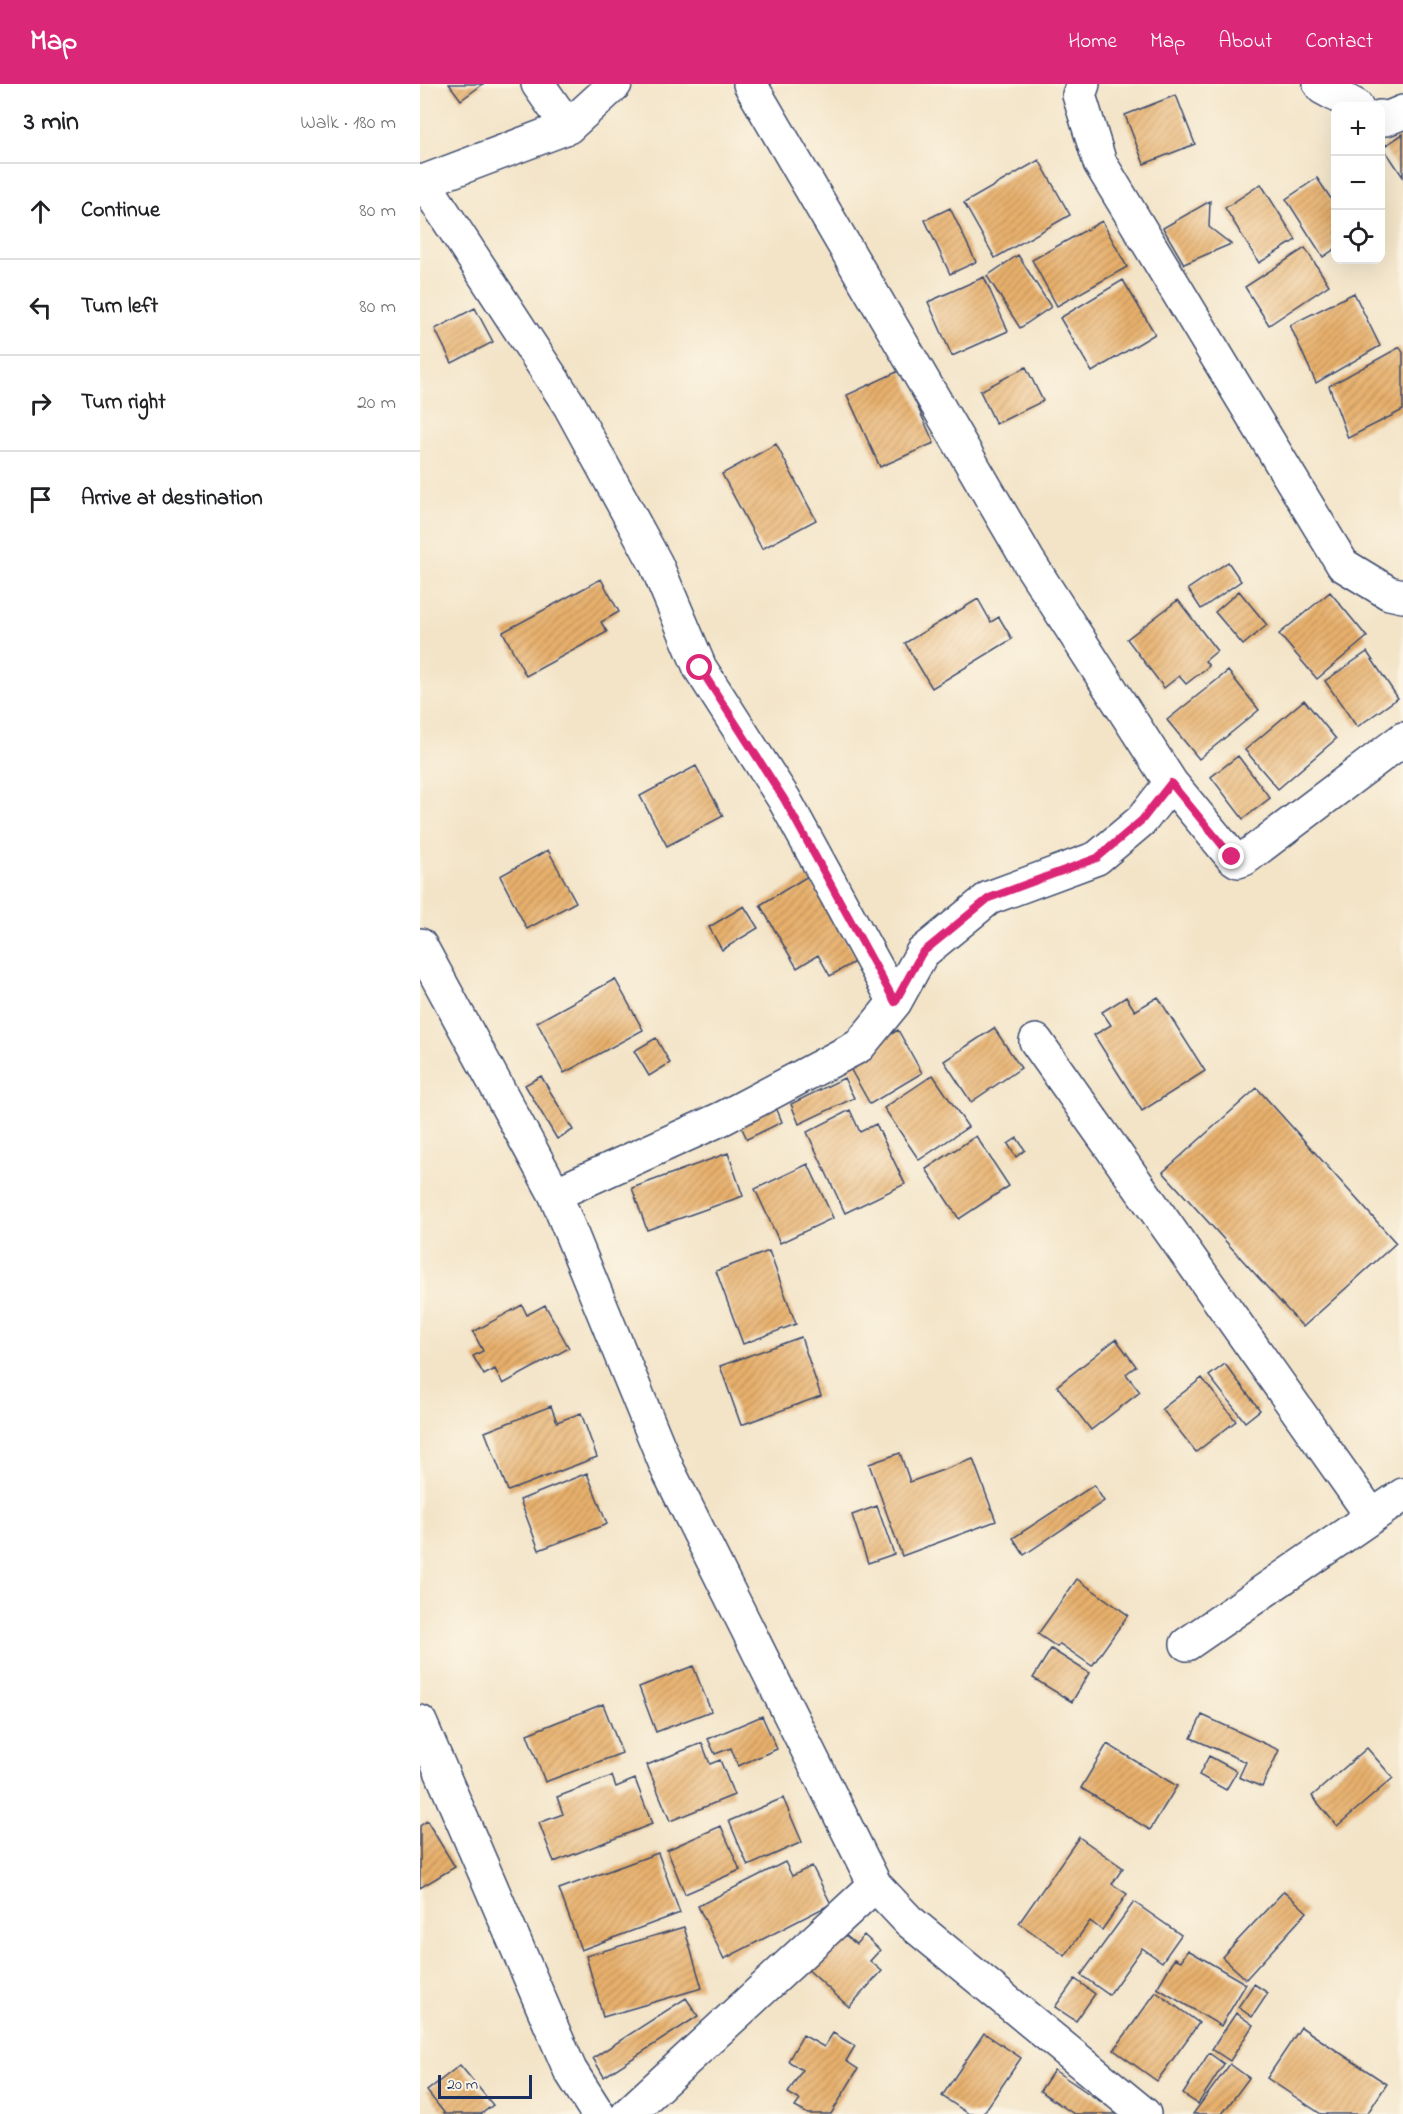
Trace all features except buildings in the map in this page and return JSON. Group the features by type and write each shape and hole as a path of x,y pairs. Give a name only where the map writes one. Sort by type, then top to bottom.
{"street":[{"path":"538,84 568,127"},
{"path":"615,84 568,127 421,182 570,406 656,564 700,668 784,799 895,1002"},
{"path":"750,84 1029,561 1171,783 1232,857 1238,861 1244,859 1403,739"},
{"path":"1083,84 1079,95 1100,163 1343,565 1389,593 1403,596"},
{"path":"1320,84 1349,102"},
{"path":"1385,119 1403,112"},
{"path":"555,1194 723,1118 859,1046 895,1002 922,953 989,898 1097,858 1142,820 1171,783"},
{"path":"420,945 555,1194 668,1470 875,1885 909,1921 1144,2114"},
{"path":"1036,1041 1372,1516"},
{"path":"1187,1644 1403,1495"},
{"path":"420,1722 570,2070 598,2114"},
{"path":"628,2114 875,1885"}],"route":[{"path":"700,668 784,799 895,1002 922,953 989,898 1097,858 1142,820 1171,783 1232,857"}]}
